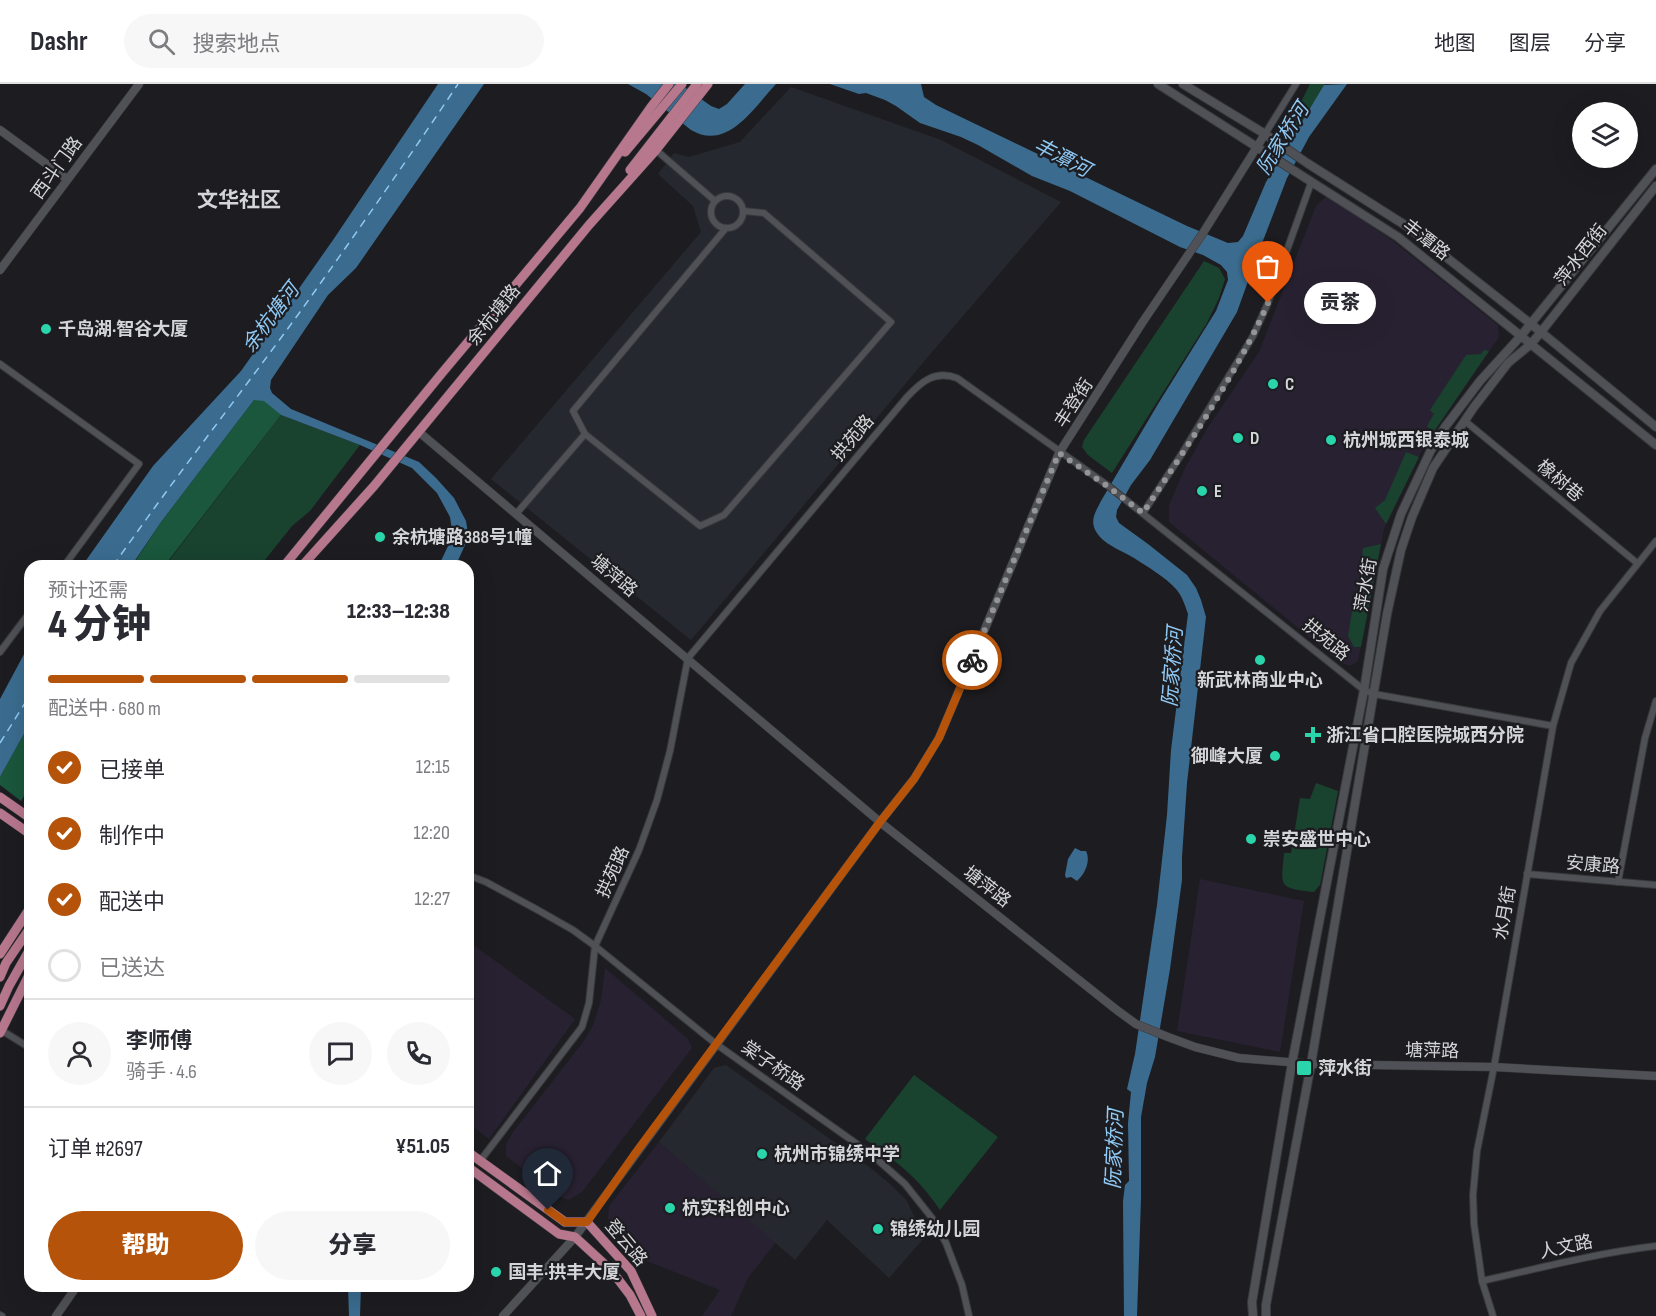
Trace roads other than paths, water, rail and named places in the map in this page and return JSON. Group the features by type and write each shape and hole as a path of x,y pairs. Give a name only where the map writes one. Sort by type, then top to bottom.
{"main road":[{"path":"654,110 669,84"},
{"path":"654,110 682,84"},
{"name":"丰潭路","path":"1158,84 1398,237 1656,445"},
{"name":"丰潭路","path":"1183,84 1408,226 1656,427"},
{"name":"余杭塘路","path":"307,560 419,432 589,225 656,150 671,124 701,86"},
{"name":"余杭塘路","path":"289,560 580,208 654,110"},
{"path":"589,225 671,124"},
{"name":"萍水西街","path":"1530,324 1656,169"},
{"name":"萍水西街","path":"1531,344 1656,186"},
{"name":"萍水街","path":"1253,1316 1252,1302 1292,1062 1364,690 1383,569 1401,514 1430,452 1445,427 1480,381 1530,324"},
{"name":"萍水街","path":"1266,1316 1266,1305 1311,1064 1387,614 1401,550 1433,468 1509,363 1531,344"},
{"path":"0,797 24,814"},
{"path":"0,813 24,830"},
{"path":"0,954 24,917"},
{"path":"0,977 6,963 24,937"},
{"path":"0,1006 24,960"},
{"path":"1,1031 24,985"},
{"name":"登云路","path":"474,1156 565,1222 587,1222 631,1271 652,1316"},
{"name":"登云路","path":"474,1171 560,1234 576,1238 620,1281 641,1316"}],"street":[{"name":"西斗门路","path":"0,270 139,84"},
{"path":"1257,147 1296,84"},
{"path":"0,130 67,179"},
{"name":"丰登街","path":"503,1316 576,1238 634,1155 914,779 939,738 1059,453 1257,147"},
{"path":"656,150 715,201"},
{"path":"1143,513 1253,336 1268,303 1311,183"},
{"path":"726,228 717,224 711,216 711,211 715,201 730,197 739,202 742,211 740,221 726,228 573,411 585,434 700,526 724,515 891,322 764,213 742,211"},
{"path":"0,364 140,464 68,560"},
{"name":"拱苑路","path":"480,1161 582,1027 589,1003 595,946 639,850 657,800 670,751 688,658 907,397 925,381 936,375 957,378 1107,486 1364,690 1374,694 1553,726"},
{"name":"橡树巷","path":"1465,421 1637,563"},
{"name":"塘萍路","path":"419,432 880,822 1136,1024 1195,1047 1239,1058 1311,1064 1494,1067 1656,1076"},
{"path":"516,514 585,434"},
{"name":"水月街","path":"1493,1316 1482,1281 1474,1224 1473,1195 1477,1150 1494,1067 1553,726 1571,663 1600,611 1656,541"},
{"path":"0,652 24,620"},
{"path":"1617,882 1645,738 1656,701"},
{"name":"安康路","path":"1527,874 1656,885"},
{"name":"棠子桥路","path":"474,877 573,930 716,1044 871,1154 905,1184 932,1218 946,1243 962,1285 969,1316"},
{"path":"1,1031 24,1044"},
{"name":"人文路","path":"1482,1281 1560,1263 1656,1246"},
{"path":"56,1316 73,1292"}],"water":[{"path":"438,84 484,84 356,268 328,295 271,380 270,388 272,393 291,409 419,462 454,498 466,521 468,533 458,560 441,560 449,544 452,530 450,517 437,493 412,468 360,445 281,415 264,401 254,400 161,522 135,560 86,560 153,466 241,371"},
{"path":"628,84 680,84 719,109 727,104 745,84 776,84 740,124 717,135 704,135 691,130 646,94"},
{"path":"830,84 921,84 924,97 936,105 1187,226 1228,243 1238,242 1243,236 1266,182 1324,85 1347,84 1309,137 1287,178 1237,312 1150,460 1131,485 1117,510 1116,517 1119,523 1187,575 1196,588 1206,617 1187,783 1182,880 1155,1057 1147,1083 1141,1117 1137,1316 1124,1316 1123,1201 1125,1185 1129,1181 1128,1123 1131,1092 1127,1089 1135,1054 1157,905 1167,815 1171,750 1188,614 1180,595 1172,585 1145,565 1105,542 1097,533 1093,520 1101,501 1158,404 1216,311 1228,280 1227,272 1221,265 1203,255 1180,247 1070,191 1032,176 978,145 920,123 885,100"},
{"path":"24,654 24,734 0,777 0,699"},
{"path":"1075,848 1086,851 1088,859 1085,871 1077,881 1071,877 1066,878 1065,875 1068,859"},
{"path":"348,1292 361,1292 360,1316 349,1316"}],"place":[{"name":"贡茶","path":"1268,303"},
{"name":"千岛湖·智谷大厦","path":"46,329"},
{"name":"C","path":"1273,384"},
{"name":"D","path":"1238,438"},
{"name":"杭州城西银泰城","path":"1331,440"},
{"name":"E","path":"1202,491"},
{"name":"余杭塘路388号1幢","path":"380,537"},
{"name":"新武林商业中心","path":"1260,660"},
{"name":"浙江省口腔医院城西分院","path":"1313,735"},
{"name":"御峰大厦","path":"1275,756"},
{"name":"崇安盛世中心","path":"1251,839"},
{"name":"萍水街","path":"1304,1068"},
{"name":"杭州市锦绣中学","path":"762,1154"},
{"name":"杭实科创中心","path":"670,1208"},
{"name":"锦绣幼儿园","path":"878,1229"},
{"name":"国丰·拱丰大厦","path":"496,1272"}],"district":[{"name":"文华社区","path":"239,200"}],"water label":[{"name":"阮家桥河","path":"1283,139"},
{"name":"丰潭河","path":"1062,158"},
{"name":"余杭塘河","path":"271,318"},
{"name":"阮家桥河","path":"1173,667"},
{"name":"阮家桥河","path":"1115,1149"}]}
